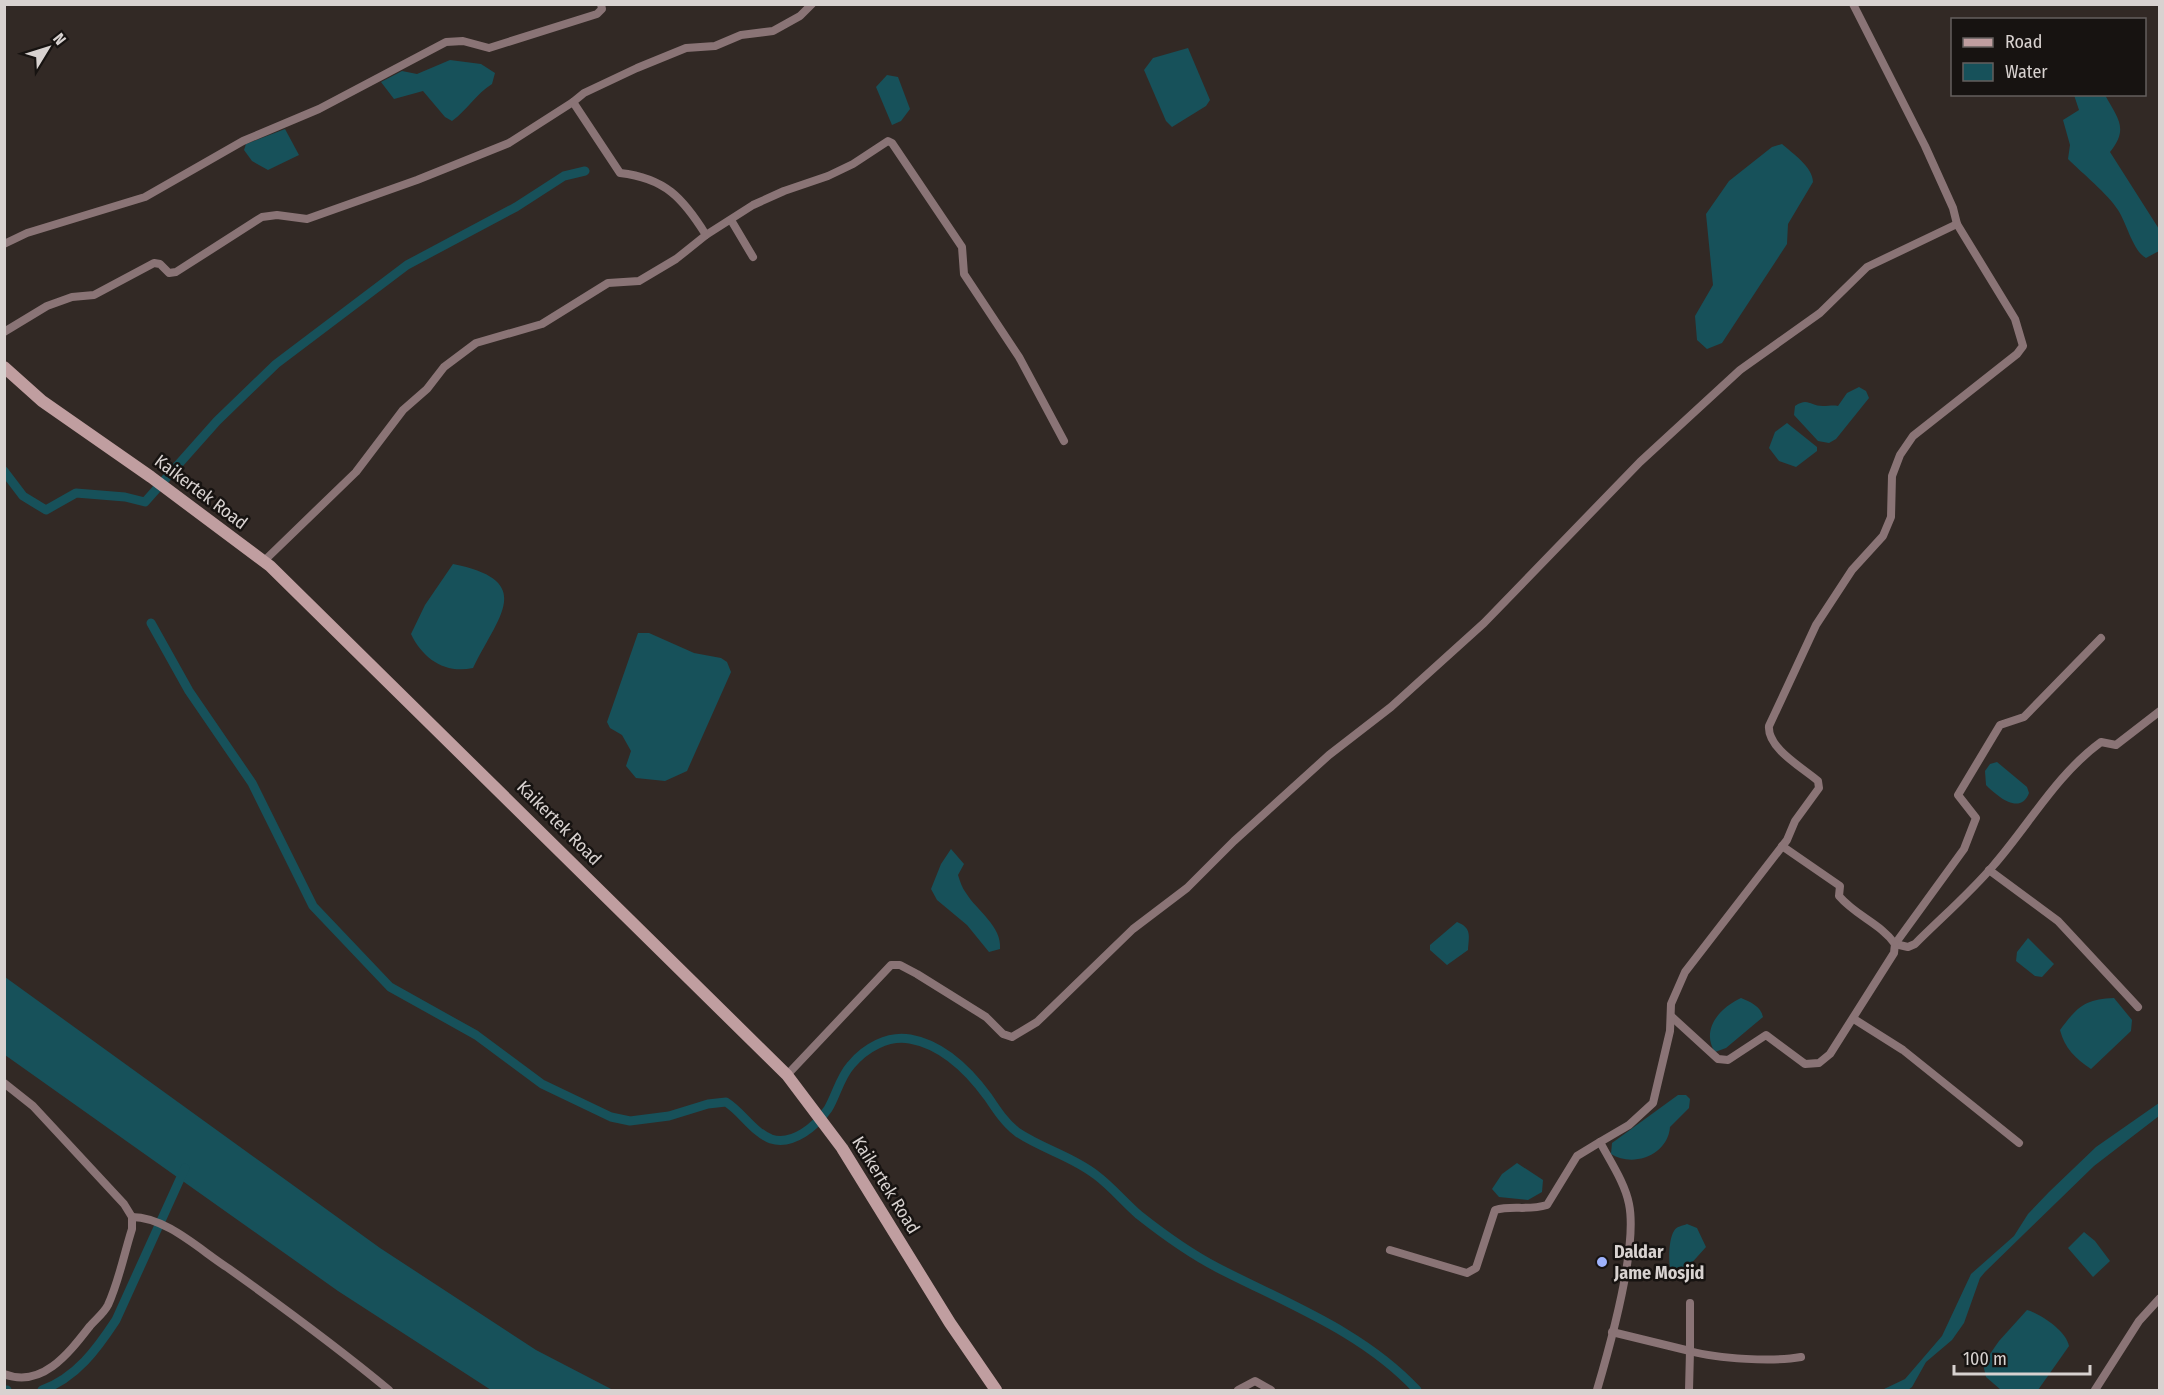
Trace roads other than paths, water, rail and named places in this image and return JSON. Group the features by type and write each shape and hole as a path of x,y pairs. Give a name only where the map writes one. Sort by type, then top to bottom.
{"main road":[{"name":"Kaikertek Road","path":"4,367 42,401 151,477 264,561 400,691 787,1075 842,1148 950,1323 996,1390"}],"street":[{"path":"4,244 27,233 145,197 243,141 320,109 446,42 463,41 489,48 597,14 602,9 602,4"},
{"path":"4,332 47,306 72,297 94,295 154,263 160,264 169,273 176,272 262,217 277,215 307,219 477,157 509,144 584,93 628,72 687,48 715,46 741,35 773,31 800,16 812,4"},
{"path":"1390,1250 1467,1273 1476,1268 1495,1210 1504,1207 1530,1210 1547,1204 1577,1156 1629,1125 1653,1103 1672,1017 1671,1004 1685,972 1782,846 1795,821 1819,789 1818,781 1774,743 1768,734 1769,726 1816,625 1852,570 1883,536 1891,517 1892,476 1900,454 1913,436 2017,354 2023,346 2015,319 1957,224 1953,208 1925,146 1853,4"},
{"path":"573,102 620,172 644,176 678,195 706,235"},
{"path":"264,561 356,472 403,410 427,389 444,367 468,349 476,344 542,324 608,283 639,281 676,259 706,235 763,200 828,176 853,164 888,141 892,143 962,247 964,274 1019,357 1064,441"},
{"path":"731,220 753,257"},
{"path":"787,1075 891,965 900,965 917,974 986,1017 1003,1034 1012,1037 1037,1022 1133,929 1187,888 1233,841 1329,755 1391,707 1476,631 1640,462 1740,370 1820,313 1867,267 1957,224"},
{"path":"1672,1017 1718,1059 1728,1060 1766,1035 1805,1064 1819,1063 1830,1054 1894,953 1895,944 1964,849 1976,818 1958,795 2001,725 2024,717 2101,638"},
{"path":"1782,846 1840,886 1839,896 1851,909 1887,933 1895,944 1908,947 1915,944 1989,870 2028,819 2087,753 2101,742 2116,745 2160,711"},
{"path":"1989,870 2058,921 2138,1007"},
{"path":"1854,1019 1903,1050 2019,1143"},
{"path":"4,1083 33,1106 124,1204 132,1217 132,1230 107,1307 83,1337 64,1357 41,1373 24,1379 4,1374"},
{"path":"1597,1390 1628,1257 1629,1204 1600,1142"},
{"path":"132,1217 143,1217 176,1233 315,1329 389,1390"},
{"path":"2095,1390 2139,1322 2160,1298"},
{"path":"1689,1390 1690,1303"},
{"path":"1612,1332 1704,1355 1781,1361 1801,1357"},
{"path":"1238,1390 1255,1381 1271,1390"}],"water":[{"path":"1188,48 1210,100 1206,106 1172,127 1166,121 1144,70 1153,58"},
{"path":"450,60 481,64 495,73 492,84 452,121 445,117 423,91 394,99 381,82 402,71 417,74"},
{"path":"887,75 898,77 910,109 901,121 892,125 876,87"},
{"path":"2074,96 2106,96 2117,117 2119,136 2110,152 2159,229 2159,251 2146,258 2137,250 2114,204 2068,159 2070,145 2063,120 2079,110"},
{"path":"285,129 299,155 268,170 252,161 244,150 246,144"},
{"path":"1782,144 1806,166 1813,182 1788,224 1787,244 1722,343 1707,349 1697,340 1695,316 1713,285 1706,214 1729,181 1772,147"},
{"path":"1859,387 1866,391 1869,398 1836,439 1829,443 1818,441 1794,415 1795,406 1803,402 1819,406 1838,406 1847,393"},
{"path":"1787,423 1817,447 1817,451 1796,467 1779,461 1769,448 1775,432"},
{"path":"453,564 479,571 495,580 503,591 504,603 500,617 473,668 453,669 436,663 422,651 411,634 425,605"},
{"path":"638,633 649,633 694,653 721,658 727,662 731,672 687,771 665,781 636,778 626,766 631,751 622,735 610,728 607,722"},
{"path":"1997,762 2027,787 2029,793 2025,800 2020,803 2008,802 1986,785 1985,771 1990,764"},
{"path":"951,849 964,864 958,875 962,887 993,926 1000,941 1000,949 989,952 967,925 937,900 931,889 941,864"},
{"path":"1457,922 1467,930 1468,950 1447,965 1430,950 1430,945"},
{"path":"2028,938 2054,964 2042,977 2035,976 2016,961 2017,952"},
{"path":"5,977 380,1248 536,1350 613,1390 491,1390 338,1291 5,1055"},
{"path":"1741,998 1758,1007 1763,1017 1726,1048 1715,1052 1711,1043 1711,1027 1726,1007"},
{"path":"2114,998 2132,1020 2131,1031 2091,1069 2071,1052 2060,1030 2082,1006 2096,1000"},
{"path":"1678,1095 1686,1095 1690,1099 1689,1108 1670,1127 1668,1137 1656,1152 1639,1159 1629,1160 1611,1154 1612,1143"},
{"path":"2159,1103 2159,1116 2094,1166 1985,1272 1980,1278 1964,1323 1952,1340 1926,1362 1912,1387 1908,1390 1882,1390 1905,1379 1942,1336 1971,1274 2014,1236 2028,1214 2049,1192 2096,1147"},
{"path":"1517,1163 1543,1180 1542,1192 1528,1200 1499,1197 1492,1189 1502,1174"},
{"path":"1687,1224 1697,1228 1706,1247 1679,1277 1672,1275 1669,1253 1675,1229"},
{"path":"2084,1232 2095,1241 2110,1261 2093,1277 2068,1248"},
{"path":"2027,1310 2052,1324 2067,1340 2069,1346 2038,1390 2001,1390 1986,1377 1983,1364 1999,1341"}],"waterway":[{"path":"4,471 23,496 46,510 76,493 125,497 145,502 217,421 276,364 407,265 516,207 564,176 585,171"},
{"path":"151,623 189,691 252,783 313,906 390,987 476,1035 542,1084 611,1117 630,1121 669,1116 708,1104 726,1102 765,1136 771,1139 788,1140 803,1133 823,1115 831,1104 847,1070 863,1053 878,1044 893,1039 902,1038 922,1042 955,1060 981,1087 1005,1120 1017,1132 1087,1168 1139,1215 1198,1256 1349,1335 1396,1370 1417,1390"},
{"path":"42,1390 65,1378 85,1361 116,1320 185,1168"}],"place":[{"name":"Daldar Jame Mosjid","path":"1602,1262"}]}
